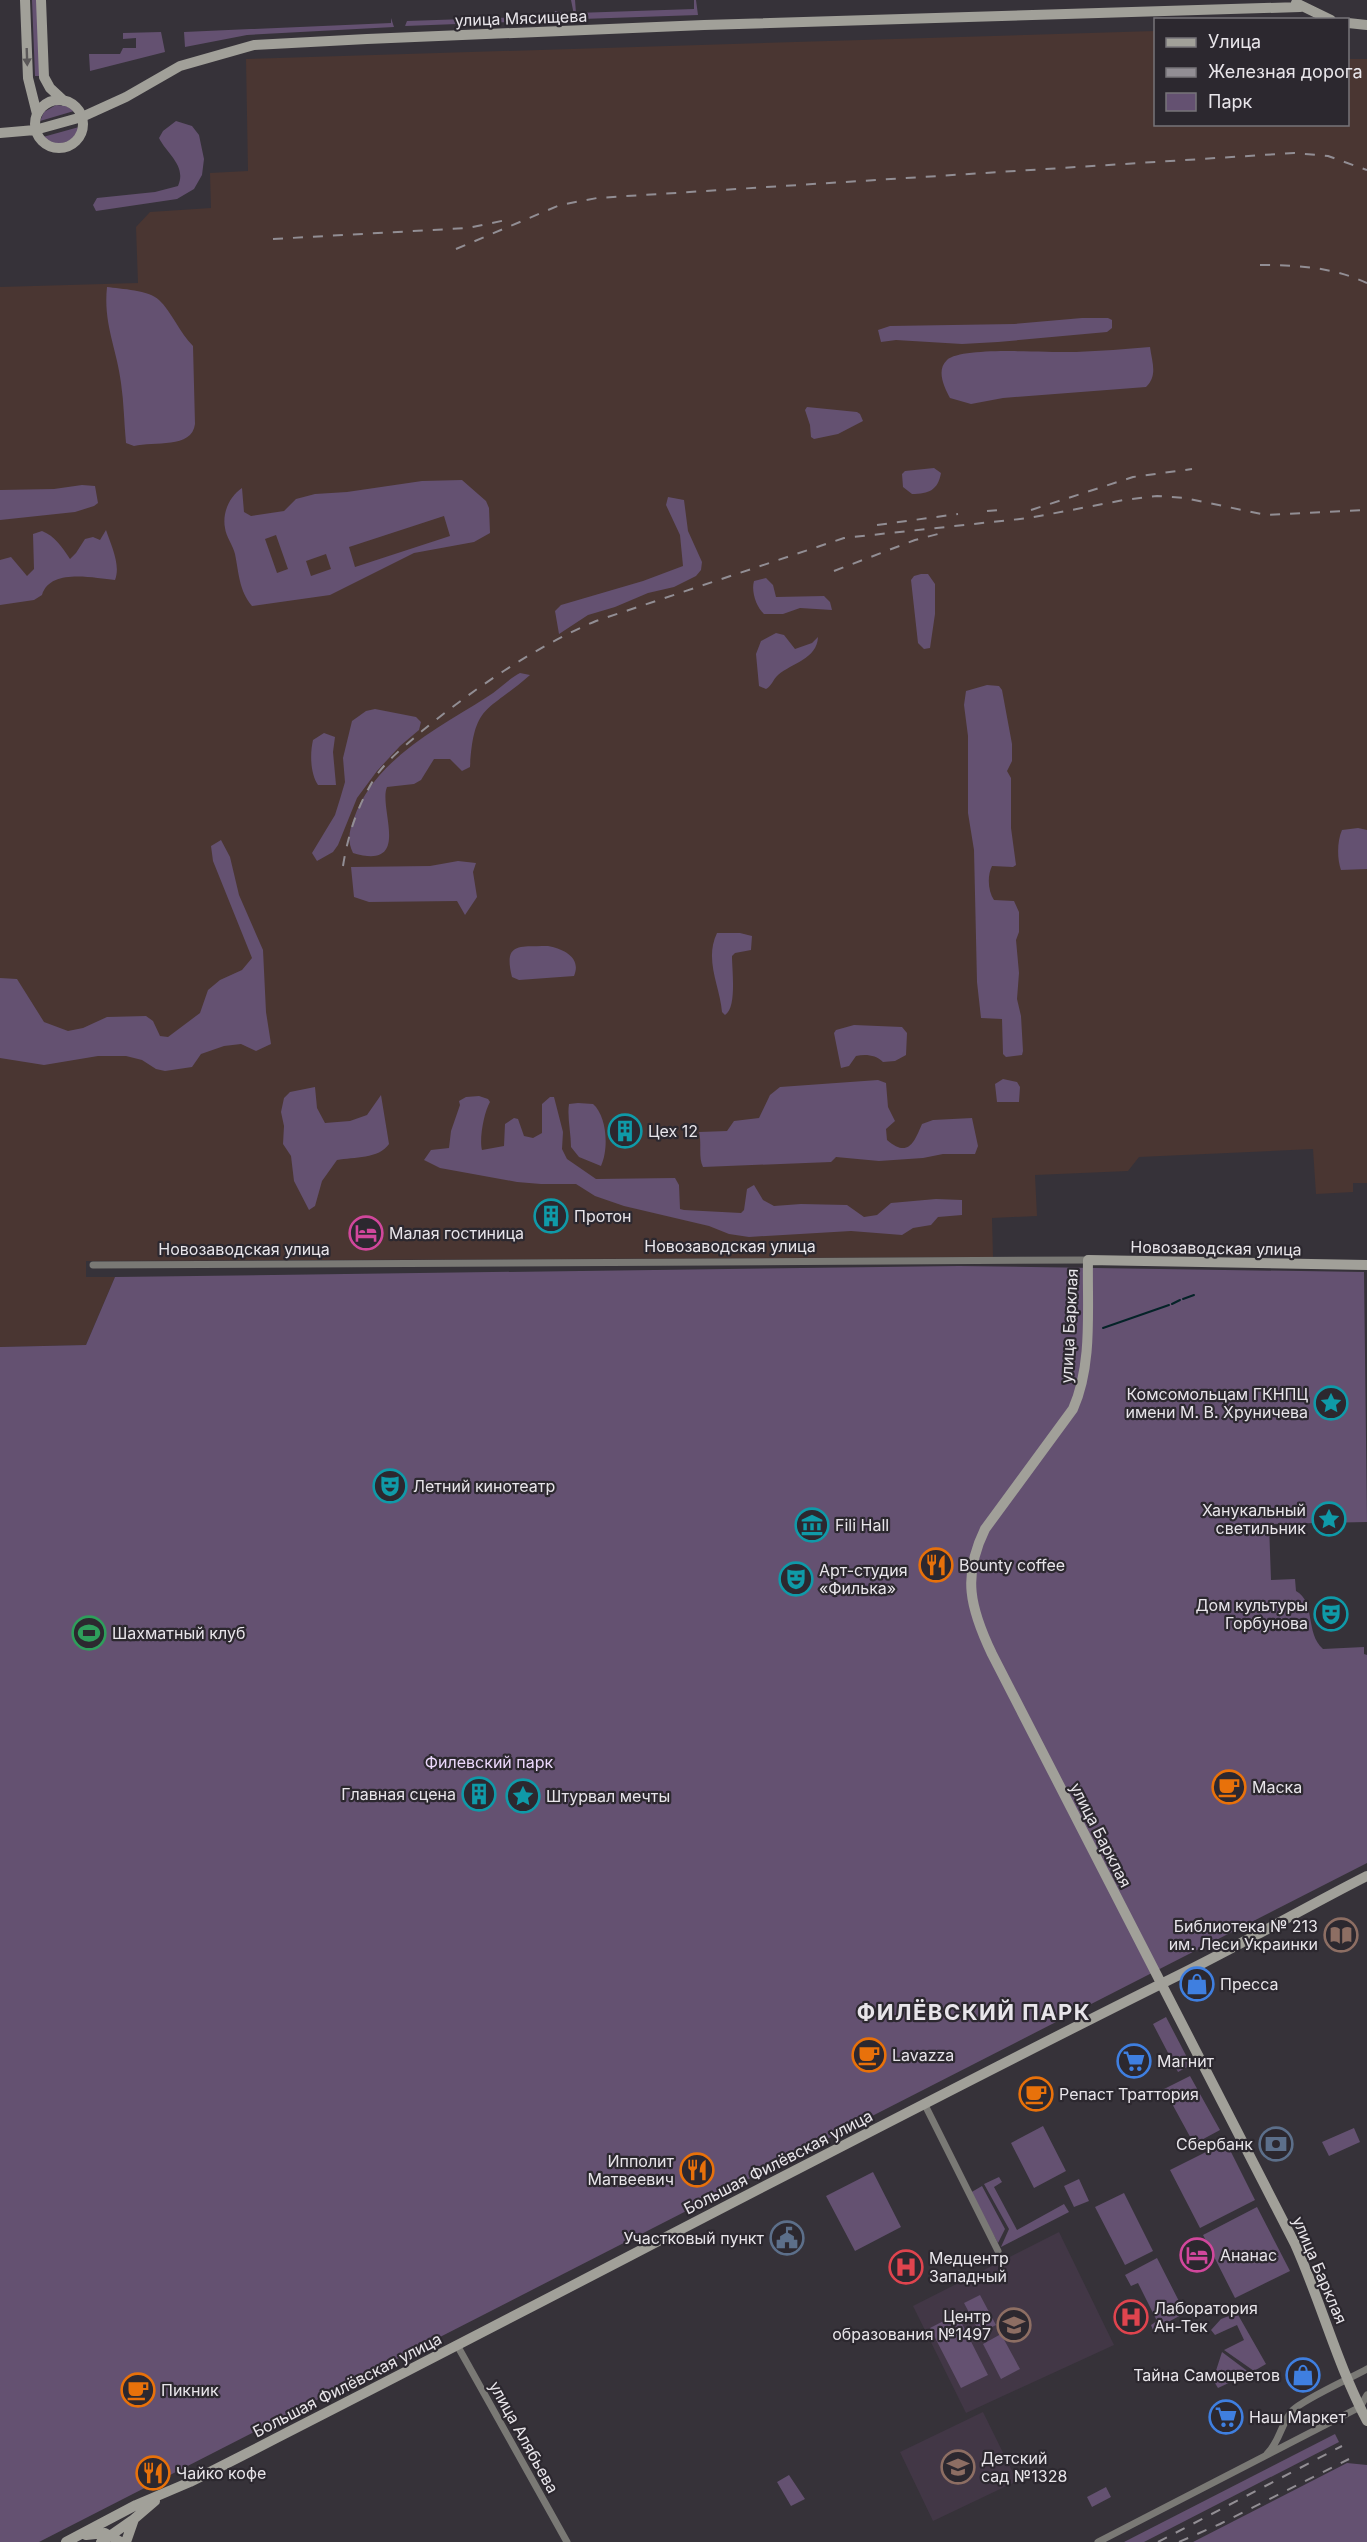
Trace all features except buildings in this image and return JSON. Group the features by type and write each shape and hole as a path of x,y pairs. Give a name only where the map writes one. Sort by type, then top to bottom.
{"street":[{"path":"25,0 28,78 37,114 35,130 45,144 51,148 66,148 78,140 82,133 82,117 74,105 64,101 50,88 44,77 41,0"},
{"path":"1296,3 1327,18"},
{"name":"улица Мясищева","path":"0,133 35,130 82,117 126,97 180,66 254,45 704,25 1296,3"},
{"path":"1349,23 1367,25"},
{"path":"37,114 49,102 64,101"},
{"name":"Новозаводская улица","path":"93,1265 1088,1260 1367,1265"},
{"name":"улица Барклая","path":"1088,1260 1085,1364 1079,1395 1073,1409 985,1529 975,1551 970,1581 971,1602 992,1654 1295,2244 1320,2304 1347,2380 1367,2421"},
{"name":"Большая Филёвская улица","path":"70,2540 457,2345 1367,1876"},
{"path":"924,2103 998,2251"},
{"name":"улица Алябьева","path":"457,2345 567,2542"},
{"path":"1261,2460 1276,2443 1294,2408 1366,2372"},
{"path":"1098,2542 1360,2407 1367,2395"},
{"path":"107,2540 159,2497"},
{"path":"107,2540 115,2524 136,2505"},
{"path":"126,2542 134,2519"},
{"name":"Большая Филёвская улица","path":"70,2540 97,2533 107,2540"},
{"path":"107,2540 121,2542"}],"shaded area":[{"path":"1154,31 1154,126 1349,126 1349,59 1367,59 1367,1183 1353,1183 1353,1192 1316,1194 1313,1149 1139,1157 1128,1171 1035,1175 1037,1216 992,1218 993,1257 86,1261 86,1277 115,1277 86,1345 0,1347 0,287 138,283 136,227 150,212 211,208 210,173 248,171 246,59"},
{"name":"Центр образования №1497","path":"1059,2232 1114,2345 966,2413 913,2306"},
{"name":"Детский сад №1328","path":"983,2412 1017,2481 933,2521 900,2452"}],"green space":[{"path":"32,0 37,0 40,76 35,76"},
{"path":"571,0 575,0 576,13 694,9 694,0 696,0 698,15 582,19 581,15 574,15"},
{"path":"555,11 563,13 564,20 405,26 407,21 554,16"},
{"path":"391,18 394,27 247,35 185,47 184,32 391,23"},
{"path":"161,32 165,52 90,71 89,54 120,54 123,48 136,48 136,38 123,39 123,33"},
{"path":"56,105 66,106 74,111 40,121 44,112"},
{"path":"176,121 192,126 199,135 204,159 202,175 194,189 177,199 96,211 93,205 97,198 155,192 178,186 180,172 178,166 159,138 163,131"},
{"path":"79,127 77,133 64,143 53,143 43,137"},
{"path":"107,287 134,290 149,294 159,300 193,346 195,424 192,432 180,441 134,446 126,443 121,383 107,313"},
{"path":"1108,318 1112,320 1112,328 1107,332 962,344 896,340 881,342 878,330 890,326 1014,324"},
{"path":"1150,347 1153,373 1146,387 1003,398 971,404 950,398 942,379 942,369 947,360 970,353 1076,352"},
{"path":"807,407 857,412 863,421 838,434 814,439 811,437 805,410"},
{"path":"934,468 941,473 938,483 932,490 912,494 903,487 902,474 905,471"},
{"path":"462,480 486,501 489,508 490,533 474,542 414,553 330,595 252,606 242,588 235,554 224,522 228,505 242,488 244,512 251,516 284,511 296,499 315,494 347,492 422,481","holes":["444,516 450,536 355,567 349,547","276,535 288,569 277,573 265,539","326,554 331,569 311,576 306,561"]},
{"path":"82,485 95,486 98,503 94,506 75,512 0,520 0,490 54,489"},
{"path":"668,497 684,500 688,531 702,562 701,570 696,576 674,587 648,593 588,615 559,634 555,611 561,605 643,581 683,566 680,535 666,505"},
{"path":"106,530 116,562 115,580 84,577 63,578 54,581 42,595 34,600 0,605 0,560 11,557 27,576 34,569 33,534 42,531 51,536 70,559 85,539 93,537 100,540"},
{"path":"928,574 935,584 935,614 930,648 924,649 918,643 911,580 914,576"},
{"path":"766,578 773,585 776,597 824,596 830,602 832,610 800,608 783,614 764,614 757,603 753,585 754,581"},
{"path":"776,633 784,635 795,649 812,643 818,637 817,644 809,656 778,675 766,689 759,686 756,654 761,641"},
{"path":"520,673 530,675 485,711 479,720 472,746 470,767 462,771 450,759 434,759 421,780 414,784 387,787 385,797 388,846 382,853 371,856 353,853 349,840 352,823 364,797 392,762 428,734"},
{"path":"987,685 999,686 1002,690 1012,744 1012,761 1007,771 1011,778 1011,828 1016,865 1013,867 992,866 989,879 989,888 994,900 1014,901 1019,912 1019,932 1016,940 1019,973 1017,999 1021,1016 1023,1051 1022,1055 1006,1057 1003,1054 1002,1019 981,1018 977,982 974,850 968,813 968,736 964,705 966,691"},
{"path":"375,709 416,717 421,722 419,730 400,746 377,771 357,798 338,845 333,852 317,861 312,853 335,815 345,782 343,758 352,721 366,711"},
{"path":"324,733 335,737 333,752 336,785 318,785 313,775 311,757 313,740"},
{"path":"1358,828 1367,830 1367,869 1341,870 1338,850 1342,830"},
{"path":"221,840 230,857 239,895 263,950 266,1012 271,1044 256,1051 241,1044 224,1046 201,1054 192,1067 165,1071 156,1069 142,1060 126,1056 98,1056 44,1065 0,1058 0,978 17,979 44,1022 68,1031 83,1028 107,1017 146,1016 153,1021 160,1036 168,1037 200,1013 208,990 220,980 242,970 252,958 213,861 211,846"},
{"path":"458,861 476,863 473,872 477,897 465,915 457,901 369,902 354,897 351,867 430,866"},
{"path":"717,933 740,933 752,936 751,950 735,953 732,956 732,997 729,1011 725,1015 722,1012 712,963 713,943"},
{"path":"548,946 570,955 576,969 574,976 519,980 512,977 510,957 516,948"},
{"path":"854,1025 902,1027 907,1033 906,1055 895,1061 883,1062 871,1056 856,1056 849,1066 841,1068 834,1033 836,1030"},
{"path":"1003,1079 1017,1082 1020,1087 1019,1102 997,1102 995,1084"},
{"path":"878,1080 886,1083 888,1107 895,1121 886,1129 887,1140 900,1148 905,1148 913,1142 922,1124 933,1120 972,1118 978,1146 975,1154 943,1154 923,1158 879,1161 836,1157 831,1162 703,1167 699,1132 727,1131 734,1121 759,1118 770,1095 780,1087"},
{"path":"315,1087 317,1108 325,1123 350,1121 367,1115 381,1095 389,1144 385,1149 373,1155 337,1160 322,1181 315,1206 309,1210 294,1181 291,1156 283,1144 284,1126 281,1112 284,1098 290,1092"},
{"path":"479,1096 490,1102 483,1126 482,1150 504,1146 505,1124 514,1118 518,1119 524,1136 533,1138 542,1133 542,1104 550,1097 554,1097 563,1132 562,1149 567,1159 596,1179 675,1178 679,1185 680,1209 684,1210 741,1213 744,1210 747,1189 754,1185 763,1200 774,1206 847,1205 864,1217 877,1215 891,1203 936,1199 962,1200 962,1215 938,1217 931,1225 913,1228 902,1235 851,1231 749,1237 729,1234 709,1226 624,1206 595,1196 576,1184 517,1182 440,1168 424,1160 431,1150 449,1148 451,1131 460,1105 459,1101 466,1097"},
{"path":"569,1104 593,1104 598,1109 604,1124 606,1142 601,1166 579,1157 571,1147"},
{"name":"Филевский парк","path":"959,1266 1364,1272 1367,1522 1269,1524 1271,1580 1295,1579 1296,1591 1306,1602 1317,1642 1323,1649 1364,1647 1364,1654 1367,1655 1367,1863 39,2542 0,2542 0,1347 86,1345 115,1277"},
{"path":"1166,2017 1191,2065 1178,2072 1153,2024"},
{"path":"1190,2076 1220,2130 1194,2144 1164,2089"},
{"path":"1043,2126 1066,2171 1034,2188 1011,2143"},
{"path":"1354,2128 1360,2142 1329,2156 1322,2142"},
{"path":"1226,2142 1255,2200 1200,2228 1170,2170"},
{"path":"873,2172 901,2227 855,2251 826,2196"},
{"path":"999,2177 1002,2182 994,2187 1017,2230 1064,2204 1069,2212 1001,2247 1009,2229 984,2184"},
{"path":"1079,2179 1089,2201 1074,2207 1064,2186"},
{"path":"982,2186 1005,2229 998,2243 970,2193"},
{"path":"1124,2193 1153,2251 1125,2265 1095,2207"},
{"path":"1257,2207 1290,2271 1235,2298 1203,2235"},
{"path":"1157,2258 1185,2313 1153,2330 1151,2325 1157,2321 1138,2283 1131,2286 1125,2275"},
{"path":"980,2295 996,2325 980,2333 964,2303"},
{"path":"1237,2313 1266,2364 1254,2371 1224,2350 1244,2340 1237,2325 1215,2335 1211,2330 1221,2319"},
{"path":"957,2314 988,2375 961,2388 930,2328"},
{"path":"1001,2334 1020,2369 1001,2379 983,2344"},
{"path":"1222,2352 1250,2373 1218,2388 1213,2380"},
{"path":"1335,2434 1339,2442 1144,2542 1124,2542"},
{"path":"1347,2463 1367,2465 1367,2542 1193,2542"},
{"path":"789,2475 805,2499 791,2506 777,2482"},
{"path":"1106,2487 1111,2497 1092,2507 1087,2497"}],"waterway":[{"path":"1183,1299 1194,1295"},
{"path":"1172,1304 1180,1300"},
{"path":"1103,1328 1169,1305"}],"railway":[{"path":"456,249 560,205 597,198 1294,153 1328,156 1367,170"},
{"path":"273,239 468,228 511,219"},
{"path":"1260,265 1314,268 1341,273 1367,283"},
{"path":"1031,510 1133,477 1192,469"},
{"path":"343,866 359,808 376,776 392,758 422,731 483,685 528,656 596,621 844,538 1029,518 1157,496 1185,498 1266,515 1367,510"},
{"path":"987,511 999,510"},
{"path":"877,525 958,514"},
{"path":"834,571 915,540 938,534"},
{"path":"1158,2542 1342,2446"},
{"path":"1179,2542 1220,2524 1349,2459"}],"place":[{"name":"Цех 12","path":"625,1131"},
{"name":"Протон","path":"551,1216"},
{"name":"Малая гостиница","path":"366,1233"},
{"name":"Комсомольцам ГКНПЦ имени М. В. Хруничева","path":"1331,1403"},
{"name":"Летний кинотеатр","path":"390,1486"},
{"name":"Ханукальный светильник","path":"1329,1519"},
{"name":"Fili Hall","path":"812,1525"},
{"name":"Bounty coffee","path":"936,1565"},
{"name":"Арт-студия «Филька»","path":"796,1579"},
{"name":"Дом культуры Горбунова","path":"1331,1614"},
{"name":"Шахматный клуб","path":"89,1633"},
{"name":"Маска","path":"1229,1787"},
{"name":"Главная сцена","path":"479,1794"},
{"name":"Штурвал мечты","path":"523,1796"},
{"name":"Библиотека № 213 им. Леси Украинки","path":"1341,1935"},
{"name":"Пресса","path":"1197,1984"},
{"name":"Lavazza","path":"869,2055"},
{"name":"Магнит","path":"1134,2061"},
{"name":"Репаст Траттория","path":"1036,2094"},
{"name":"Сбербанк","path":"1276,2144"},
{"name":"Ипполит Матвеевич","path":"697,2170"},
{"name":"Участковый пункт","path":"787,2238"},
{"name":"Ананас","path":"1197,2255"},
{"name":"Медцентр Западный","path":"906,2267"},
{"name":"Лаборатория Ан-Тек","path":"1131,2317"},
{"name":"Центр образования №1497","path":"1014,2325"},
{"name":"Тайна Самоцветов","path":"1303,2375"},
{"name":"Пикник","path":"138,2390"},
{"name":"Наш Маркет","path":"1226,2417"},
{"name":"Детский сад №1328","path":"958,2467"},
{"name":"Чайко кофе","path":"153,2473"}],"district":[{"name":"ФИЛЁВСКИЙ ПАРК","path":"974,2012"}]}
